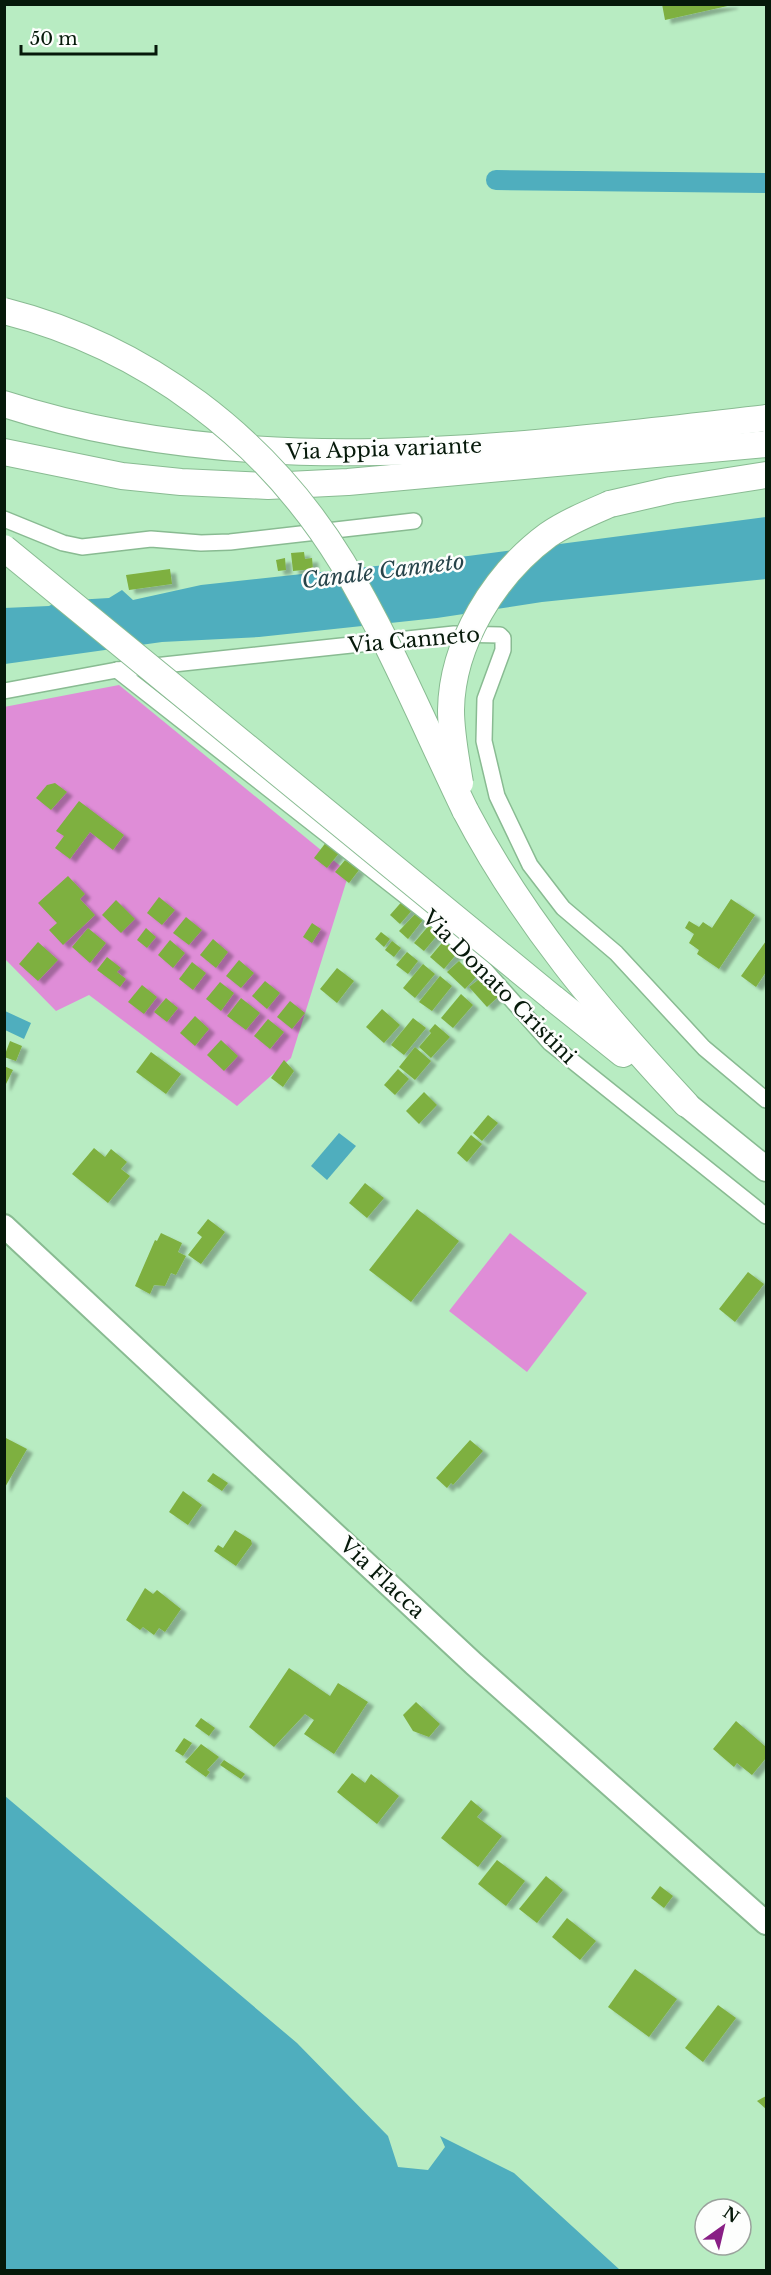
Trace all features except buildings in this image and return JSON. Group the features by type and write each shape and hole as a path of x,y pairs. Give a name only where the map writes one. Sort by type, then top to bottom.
{"highway":[{"path":"4,311 88,340 158,376 231,429 277,476 313,519 354,584 465,810 508,887 571,975 686,1104"},
{"name":"Via Appia variante","path":"4,404 68,423 129,436 248,451 300,454 522,444 766,418"},
{"name":"Via Appia variante","path":"4,452 122,476 181,482 268,486 348,482 766,444"},
{"path":"465,810 451,710 459,662 471,631 497,587 533,548 564,526 610,504 663,491 766,475"},
{"path":"4,548 553,998 686,1104"}],"main road":[{"path":"686,1104 766,1168"},
{"name":"Via Flacca","path":"4,1226 483,1671 766,1923"}],"street":[{"path":"4,519 63,543 91,548 151,539 201,543 230,542 414,520"},
{"name":"Via Canneto","path":"4,692 117,670 442,635 500,635 503,638 503,650 488,690 484,710 485,752 496,796 530,865 568,913 616,953 704,1048 766,1100"},
{"name":"Via Donato Cristini","path":"117,670 436,920 463,945 550,1043 766,1216"}],"shaded area":[{"path":"119,685 349,873 291,1058 237,1106 89,995 56,1011 5,959 4,707"},
{"path":"510,1233 587,1293 527,1372 449,1311"}],"water":[{"name":"Canale Canneto","path":"766,517 766,579 542,602 437,618 259,637 162,642 5,664 4,608 49,606 58,601 109,598 122,590 133,600 201,585 468,556"},
{"path":"5,1011 31,1023 24,1039 5,1030"},
{"path":"339,1133 356,1146 327,1180 311,1166"},
{"path":"5,1796 297,2043 388,2136 398,2167 428,2170 445,2147 440,2136 514,2173 620,2270 5,2270"}],"waterway":[{"path":"496,180 766,183"}]}
